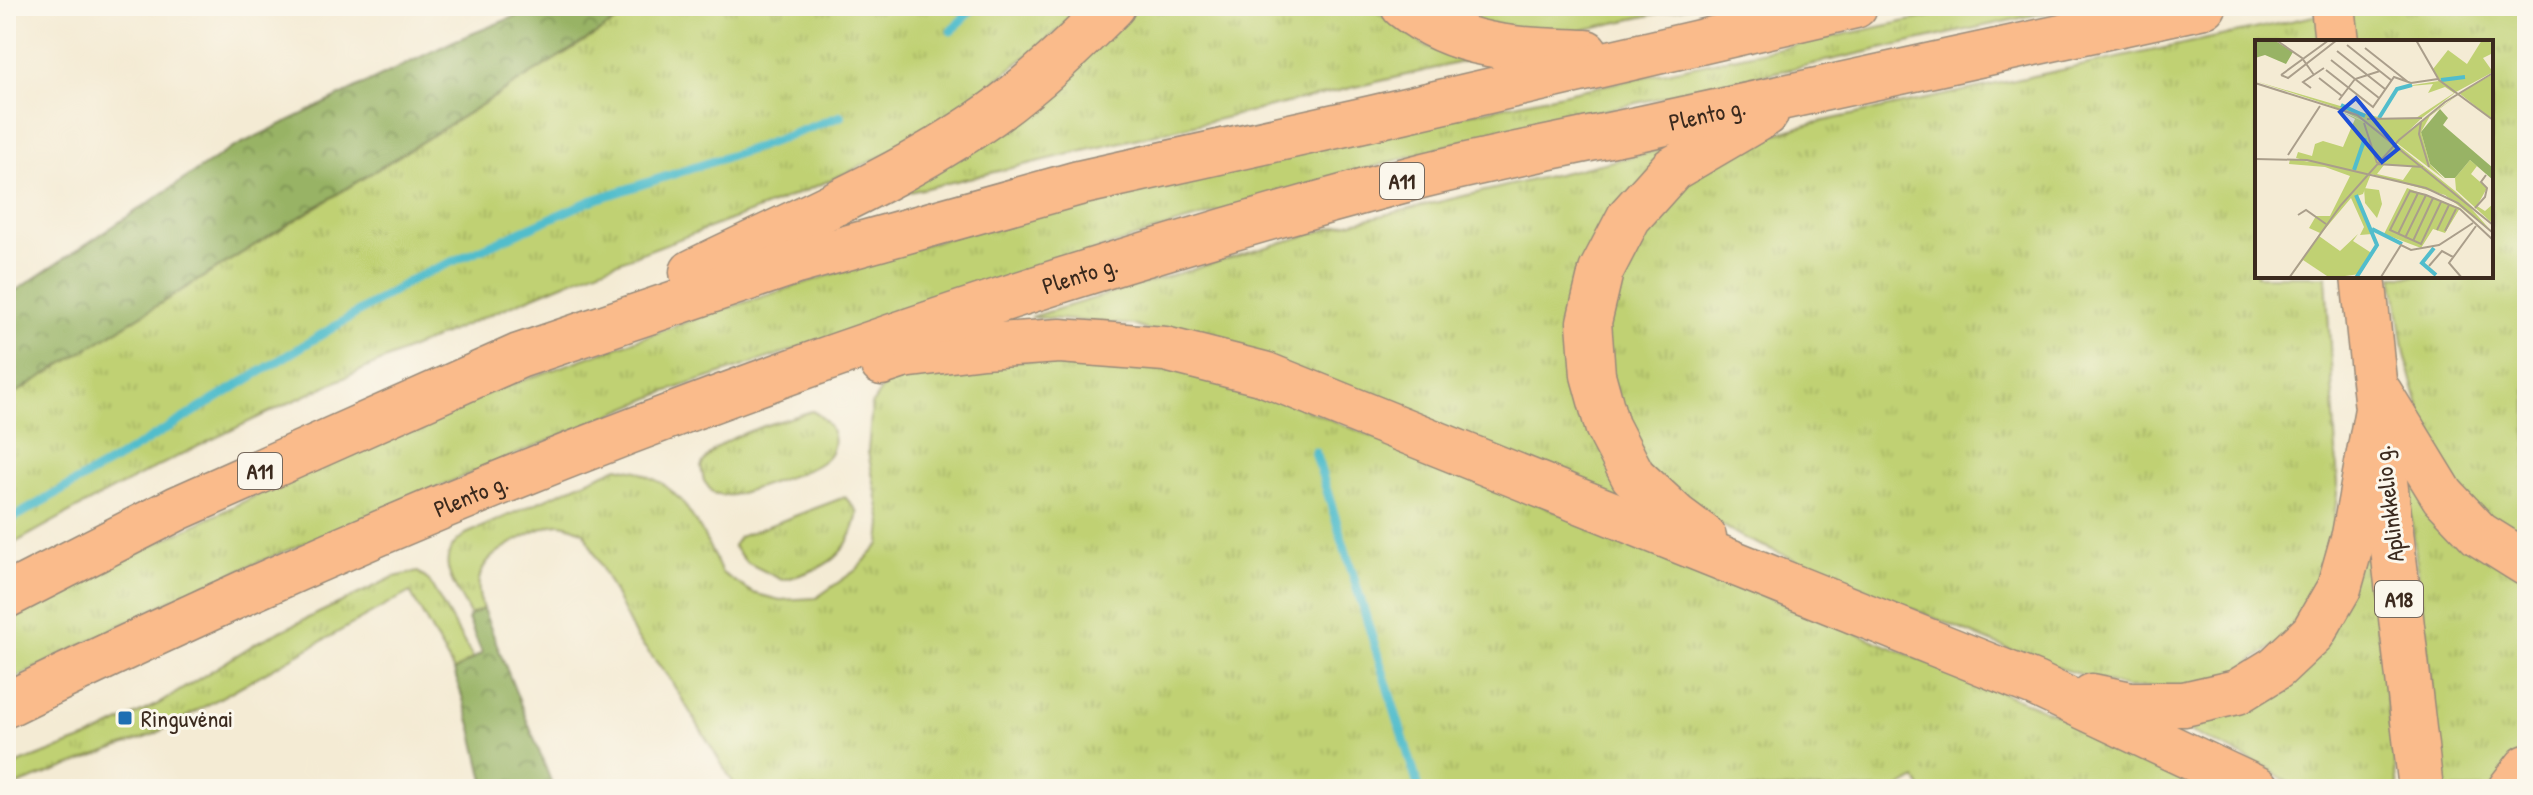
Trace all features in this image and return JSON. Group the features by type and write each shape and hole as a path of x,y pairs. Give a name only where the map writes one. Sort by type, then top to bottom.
{"highway":[{"path":"519,356 909,164 990,115 1061,58 1113,6"},
{"path":"1403,6 1458,38 1515,49 1640,54"},
{"name":"A11","path":"6,596 178,508 519,356 796,262 1079,183 1855,6"},
{"name":"Plento g.","path":"6,705 78,669 403,522 622,435 949,315 1193,239 1405,180 2204,6"},
{"path":"2333,6 2337,40"},
{"path":"1752,571 1677,517 1633,476 1607,426 1593,375 1589,322 1601,271 1629,217 1672,169 1803,93"},
{"name":"Aplinkkelio g.","path":"2363,278 2421,789"},
{"path":"622,435 704,422 903,356 1060,341 1165,349 1264,374 2035,684 2258,789"},
{"path":"2035,684 2131,704 2184,704 2237,692 2276,668 2313,633 2339,588 2354,535 2376,398"},
{"path":"2376,398 2443,496 2479,534 2527,564"},
{"path":"2510,789 2527,767"}],"green space":[{"path":"541,6 641,6 6,399 6,297 230,149 454,41"},
{"path":"641,6 1088,6 956,110 870,162 794,195 563,284 351,375 211,440 6,548 6,399"},
{"path":"1131,6 1369,6 1424,45 1466,61 858,204"},
{"path":"1431,6 1692,6 1578,31 1473,28"},
{"path":"1978,6 2075,6 1460,142 1173,225 665,392 185,593 6,683 6,618 55,592 418,418 706,315 1100,192"},
{"path":"2361,6 2527,6 2527,548 2473,514 2424,425 2405,354 2393,278 2493,278 2493,40 2255,40 2255,278 2326,278 2338,485 2331,548 2316,592 2280,642 2234,673 2190,686 2127,688 2039,662 1744,538 1675,498 1645,467 1601,360 1608,281 1658,197 1726,148 1814,123"},
{"path":"1676,146 1577,299 1637,507 1133,325 1031,317 1345,224"},
{"path":"948,359 1194,364 2136,747 2222,789 1922,789 1916,779 1898,789 737,789 668,676 636,637 584,532 566,525 553,525 533,532 502,550 488,561 481,572 479,590 483,609 470,615 453,582 447,562 449,552 466,534 618,467 637,471 662,483 682,501 701,530 722,573 753,593 780,600 816,598 856,570 880,544 882,523 868,452 872,404 885,384"},
{"path":"812,411 827,422 833,437 831,452 817,465 732,495 713,493 704,481 701,467 719,446 749,431"},
{"path":"2406,474 2527,579 2527,743 2491,789 2444,789"},
{"path":"845,497 858,512 854,528 841,551 823,566 782,580 746,562 733,546 739,537"},
{"path":"2368,550 2398,789 2297,789 2267,768 2171,722 2219,715"},
{"path":"418,572 429,581 473,658 454,671 410,592 155,734 6,789 6,768 90,737 160,703 258,642 394,577"},
{"path":"483,609 554,789 486,789 472,728 454,671 482,653 468,619"}],"waterway":[{"path":"951,31 975,6"},
{"path":"6,522 120,457 413,279 590,201 761,146 841,116"},
{"path":"1315,452 1419,789"}],"place":[{"name":"Ringuvėnai","path":"125,718"}]}
